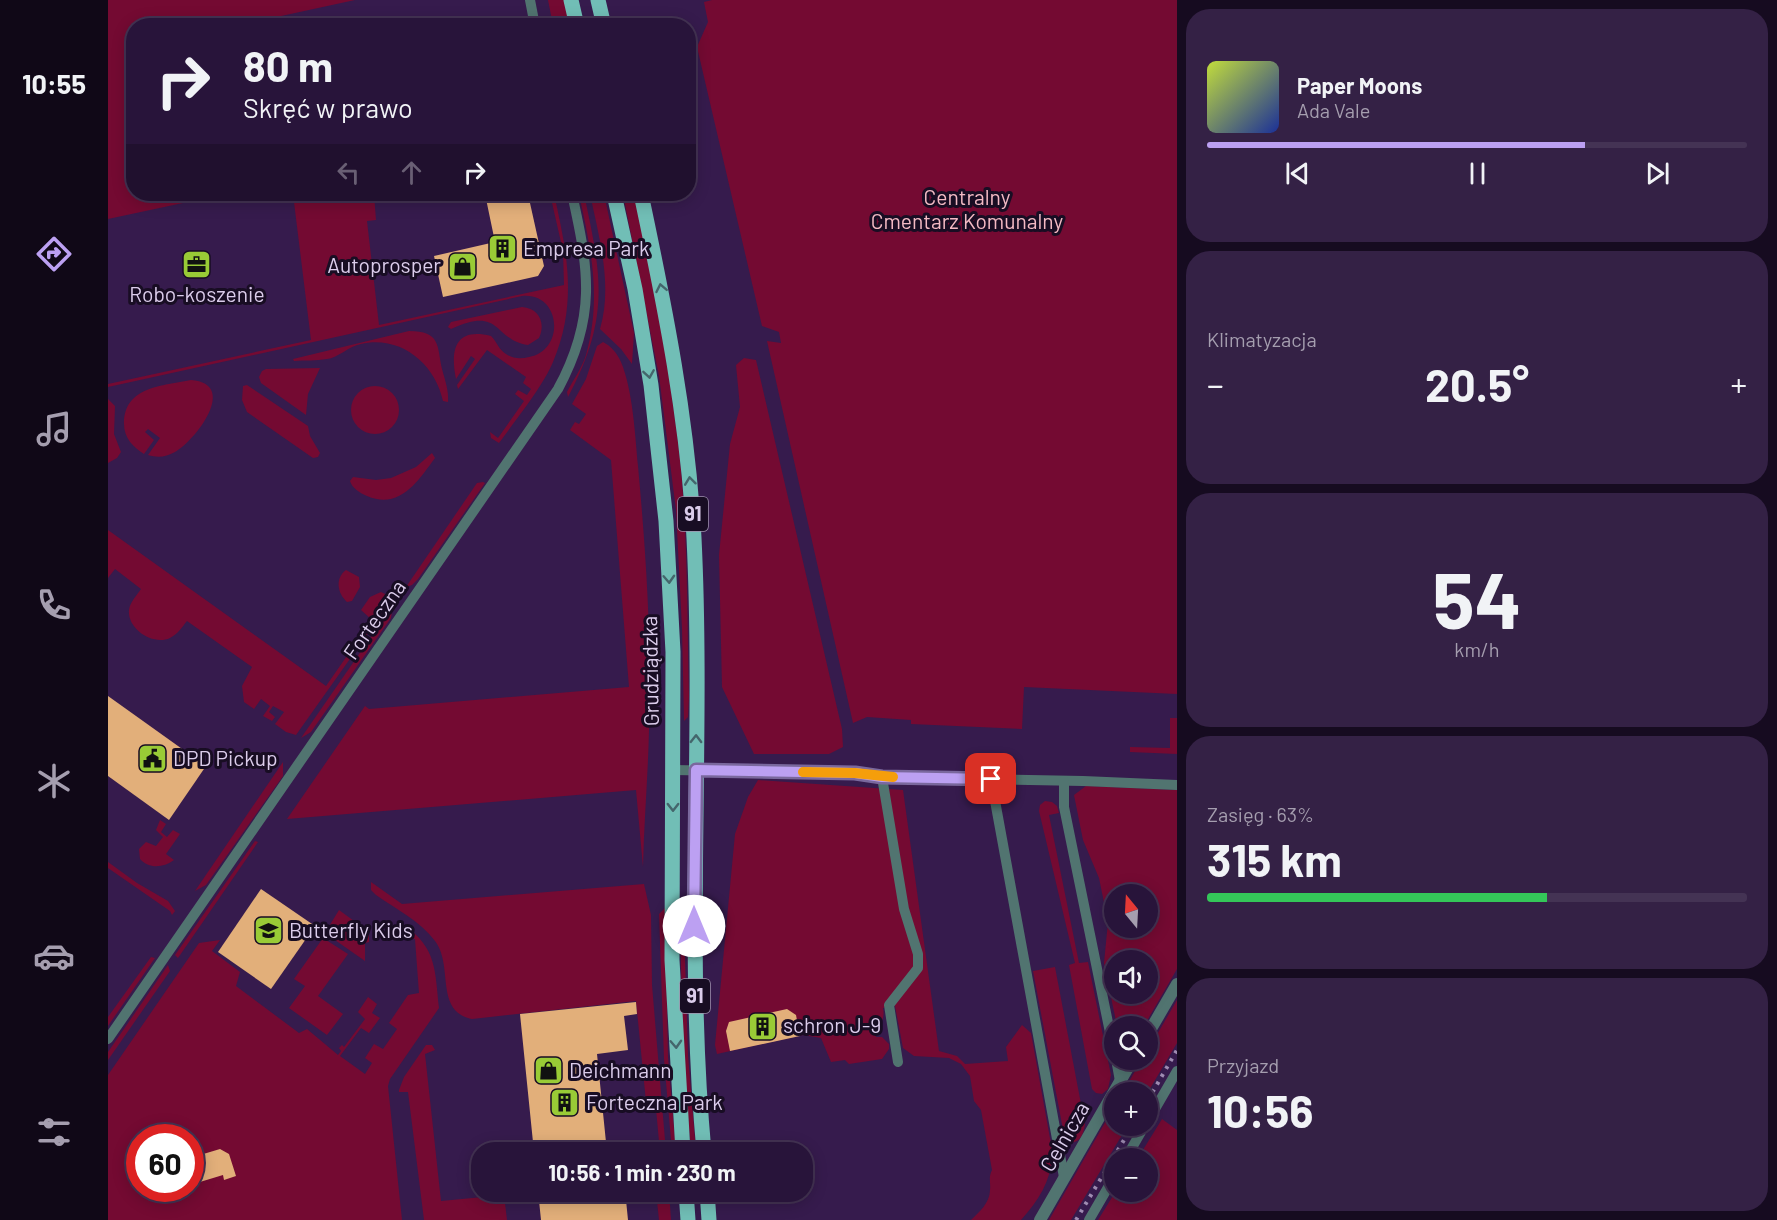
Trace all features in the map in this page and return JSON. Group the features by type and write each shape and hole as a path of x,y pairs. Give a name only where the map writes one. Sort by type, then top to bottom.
{"main road":[{"path":"571,0 575,18"},
{"path":"598,0 602,18"},
{"name":"Grudziądzka","path":"616,201 637,300 657,432 666,521 673,652 672,960 681,1142"},
{"name":"91","path":"642,201 679,386 691,494 697,645 694,970 703,1142"},
{"path":"687,1202 688,1220"},
{"path":"708,1202 709,1220"}],"street":[{"path":"530,0 533,18"},
{"name":"Forteczna","path":"108,1039 558,389 576,351 585,318 587,298 585,260 573,201"},
{"path":"673,770 855,773 882,777 1177,785"},
{"path":"882,777 904,909 918,954 918,968 889,1005 898,1062"},
{"path":"991,779 1064,1176"},
{"path":"1064,781 1064,807 1107,1016"},
{"path":"1158,1017 1177,984"},
{"path":"1118,1070 1120,1081"},
{"name":"Celnicza","path":"1041,1220 1064,1176 1126,1070"},
{"path":"1158,1104 1177,1071"},
{"path":"1089,1220 1104,1194"},
{"name":"Celnicza","path":"1034,1220 1049,1205"}],"green space":[{"path":"108,0 355,0 272,18 126,18 126,201 192,201 108,219"},
{"path":"548,0 565,0 569,18 552,18"},
{"name":"Centralny Cmentarz Komunalny","path":"712,0 1177,0 1177,694 1024,687 1022,729 911,724 911,720 867,717 853,723 767,341 781,343 779,332 762,326 697,47 708,22 704,2"},
{"path":"294,201 375,201 376,220 367,221 379,325 564,285 563,251 552,201 556,201 568,278 566,319 553,362 543,382 499,443 491,438 490,432 498,438 524,401 515,394 518,390 527,395 531,389 523,383 526,377 487,350 458,389 457,385 475,359 471,356 456,379 455,350 463,338 479,334 491,336 511,357 526,358 541,352 549,344 554,322 545,303 535,297 522,296 108,387 108,384 311,340"},
{"path":"580,201 585,201 595,250 598,297 591,344 568,397 567,392 586,355 591,334 594,293"},
{"path":"592,201 606,201 634,333 632,364 621,349 600,329 605,295 601,244"},
{"path":"624,201 636,201 660,325 680,459 686,547 689,696 688,717 684,721 676,510 659,376"},
{"path":"522,307 537,313 542,327 539,338 528,345 508,337 489,322 468,323 451,329 448,327 451,322"},
{"path":"409,331 427,334 436,341 448,402 443,401 439,388 424,364 414,355 390,344 376,342 361,344 327,359 294,361 293,359"},
{"path":"603,342 616,353 619,359 631,399 644,532 650,697 643,867 636,790 287,819 365,706 369,709 629,687 611,460 570,430 575,422 579,424 586,414 572,404 586,379 597,346"},
{"path":"744,358 756,360 842,729 843,747 829,754 754,754 722,687 719,555 730,444 740,407 736,365"},
{"path":"320,368 308,394 306,415 261,383 259,377 266,369"},
{"path":"191,380 205,384 212,392 212,402 201,426 183,446 172,454 162,456 148,455 160,438 148,429 145,432 154,440 144,454 133,445 126,434 124,424 126,411 131,402 147,390"},
{"path":"247,385 308,426 310,436 320,453 318,457 313,458 247,412 242,400 243,386"},
{"path":"370,386 380,386 392,393 399,405 399,415 392,427 380,434 370,434 355,423 351,415 351,405 362,390"},
{"path":"108,399 115,406 114,434 121,452 117,458 108,463"},
{"path":"432,453 435,458 422,476 399,496 379,499 367,496 357,490 350,481 353,477 376,480 391,478 416,467"},
{"path":"477,483 485,483 418,579 406,587"},
{"path":"108,530 326,686 372,620 361,610 370,597 381,592 389,596 391,601 296,735 286,732 275,724 284,712 273,706 269,712 275,717 272,721 263,716 270,706 261,699 254,709 244,702 242,686 252,667 187,621 170,638 163,640 149,638 132,624 129,610 132,601 141,589 115,569 108,578"},
{"path":"346,570 359,577 360,587 352,601 347,602 339,590 340,577"},
{"path":"393,605 391,618 311,732 301,738"},
{"path":"1170,718 1177,718 1177,754 1130,752 1130,747 1170,748"},
{"path":"283,762 283,776 206,885 195,891"},
{"path":"758,780 903,790 939,1051 957,1056 965,1064 1008,1061 1006,1047 1022,1025 1031,1033 1053,1155 1043,1190 1021,1220 971,1220 984,1207 990,1195 992,1170 981,1110 974,1101 970,1076 961,1064 949,1058 914,1056 903,1048 895,1006 883,1008 882,1020 874,1029 876,1037 882,1037 889,1044 889,1049 882,1059 849,1064 845,1060 831,1062 821,1038 803,1035 717,1054 715,1045 735,834 748,797"},
{"path":"1086,786 1177,790 1177,969 1158,1002 1158,950 1105,950 1106,938 1158,938 1158,884 1104,884 1104,902 1099,878 1083,840 1074,795"},
{"path":"1045,801 1052,802 1057,806 1059,813 1049,815 1079,963 1088,962 1104,1041 1104,1070 1110,1070 1111,1075 1110,1082 1104,1082 1102,1094 1092,1089 1069,965 1075,963 1039,811 1040,805"},
{"path":"160,820 166,824 161,832 167,837 173,830 180,834 166,854 174,860 165,865 152,866 140,859 139,849 146,842 156,846 163,837 156,830"},
{"path":"255,841 258,842 178,958 175,955"},
{"path":"108,862 137,883 168,901 175,911 172,915 170,911 108,868"},
{"path":"371,882 402,904 644,884 651,915 652,985 665,1142 659,1142 656,1109 650,1108 646,1102 636,1001 472,1019 460,1014 453,1007 449,997 440,951 435,941 415,921 371,890"},
{"path":"665,908 668,1057 675,1142 671,1142 664,1059 659,914"},
{"path":"339,910 369,932 369,942 365,943 365,961 325,933"},
{"path":"684,923 688,1055 695,1142 690,1142 683,1055 680,924"},
{"path":"404,925 423,942 429,952 435,972 439,1008 390,1079 388,1086 402,1220 108,1220 108,1075 199,943 220,940 212,951 240,972 236,986 299,1033 307,1029 338,1055 341,1051 339,1048 342,1045 344,1047 365,1019 358,1012 368,997 377,1004 372,1013 380,1018 369,1033 361,1028 340,1056 365,1074 372,1063 365,1058 374,1044 383,1049 397,1029 389,1023 408,995 419,993 415,939 404,939 403,933 399,930"},
{"path":"323,938 348,954 318,996 343,1014 327,1035 289,1008 305,986 294,979"},
{"path":"151,957 155,958 108,1026 108,1017"},
{"path":"168,965 170,971 108,1060 108,1052"},
{"path":"1055,967 1085,1125 1079,1139 1070,1143 1065,1140 1033,971"},
{"path":"1177,1000 1177,1043 1154,1082 1129,1082 1136,1070 1158,1070 1158,1033"},
{"path":"1112,1004 1157,1004 1150,1016 1115,1016"},
{"path":"426,1045 432,1045 435,1050 425,1054 441,1201 471,1198 471,1202 505,1202 507,1220 424,1220 408,1092 399,1092 404,1077"},
{"path":"1162,1119 1177,1130 1177,1220 1098,1220 1109,1202 1158,1202 1158,1148 1144,1148 1152,1136 1158,1136 1158,1126"},
{"path":"1104,1124 1104,1136 1121,1136 1114,1148 1104,1148 1104,1165 1071,1220 1049,1220"},
{"path":"657,1202 670,1202 671,1220 659,1220"}],"building":[{"name":"Empresa Park","path":"486,201 530,201 544,266 538,276 443,297 434,256 495,242"},
{"name":"DPD Pickup","path":"108,696 206,766 169,820 108,776"},
{"path":"261,889 315,926 271,989 218,952"},
{"name":"Forteczna Park","path":"636,1002 637,1014 624,1016 628,1050 597,1054 606,1142 533,1142 520,1014"},
{"name":"schron J-9","path":"787,1009 796,1015 800,1036 730,1051 726,1031 729,1022"},
{"path":"220,1149 229,1154 236,1176 224,1180 223,1175 204,1181 204,1154"},
{"path":"539,1202 626,1202 628,1220 541,1220"}],"railway":[{"path":"1158,1083 1177,1050"},
{"path":"1076,1220 1126,1136"}],"slow traffic":[{"path":"803,772 855,773 893,777"}],"place":[{"name":"Empresa Park","path":"502,249"},
{"name":"Robo-koszenie","path":"197,264"},
{"name":"Autoprosper","path":"462,266"},
{"name":"DPD Pickup","path":"152,759"},
{"name":"Butterfly Kids","path":"268,931"},
{"name":"schron J-9","path":"762,1026"},
{"name":"Deichmann","path":"548,1071"},
{"name":"Forteczna Park","path":"565,1103"}],"route":[{"path":"694,926 696,770 855,773 882,777 991,779"}]}
